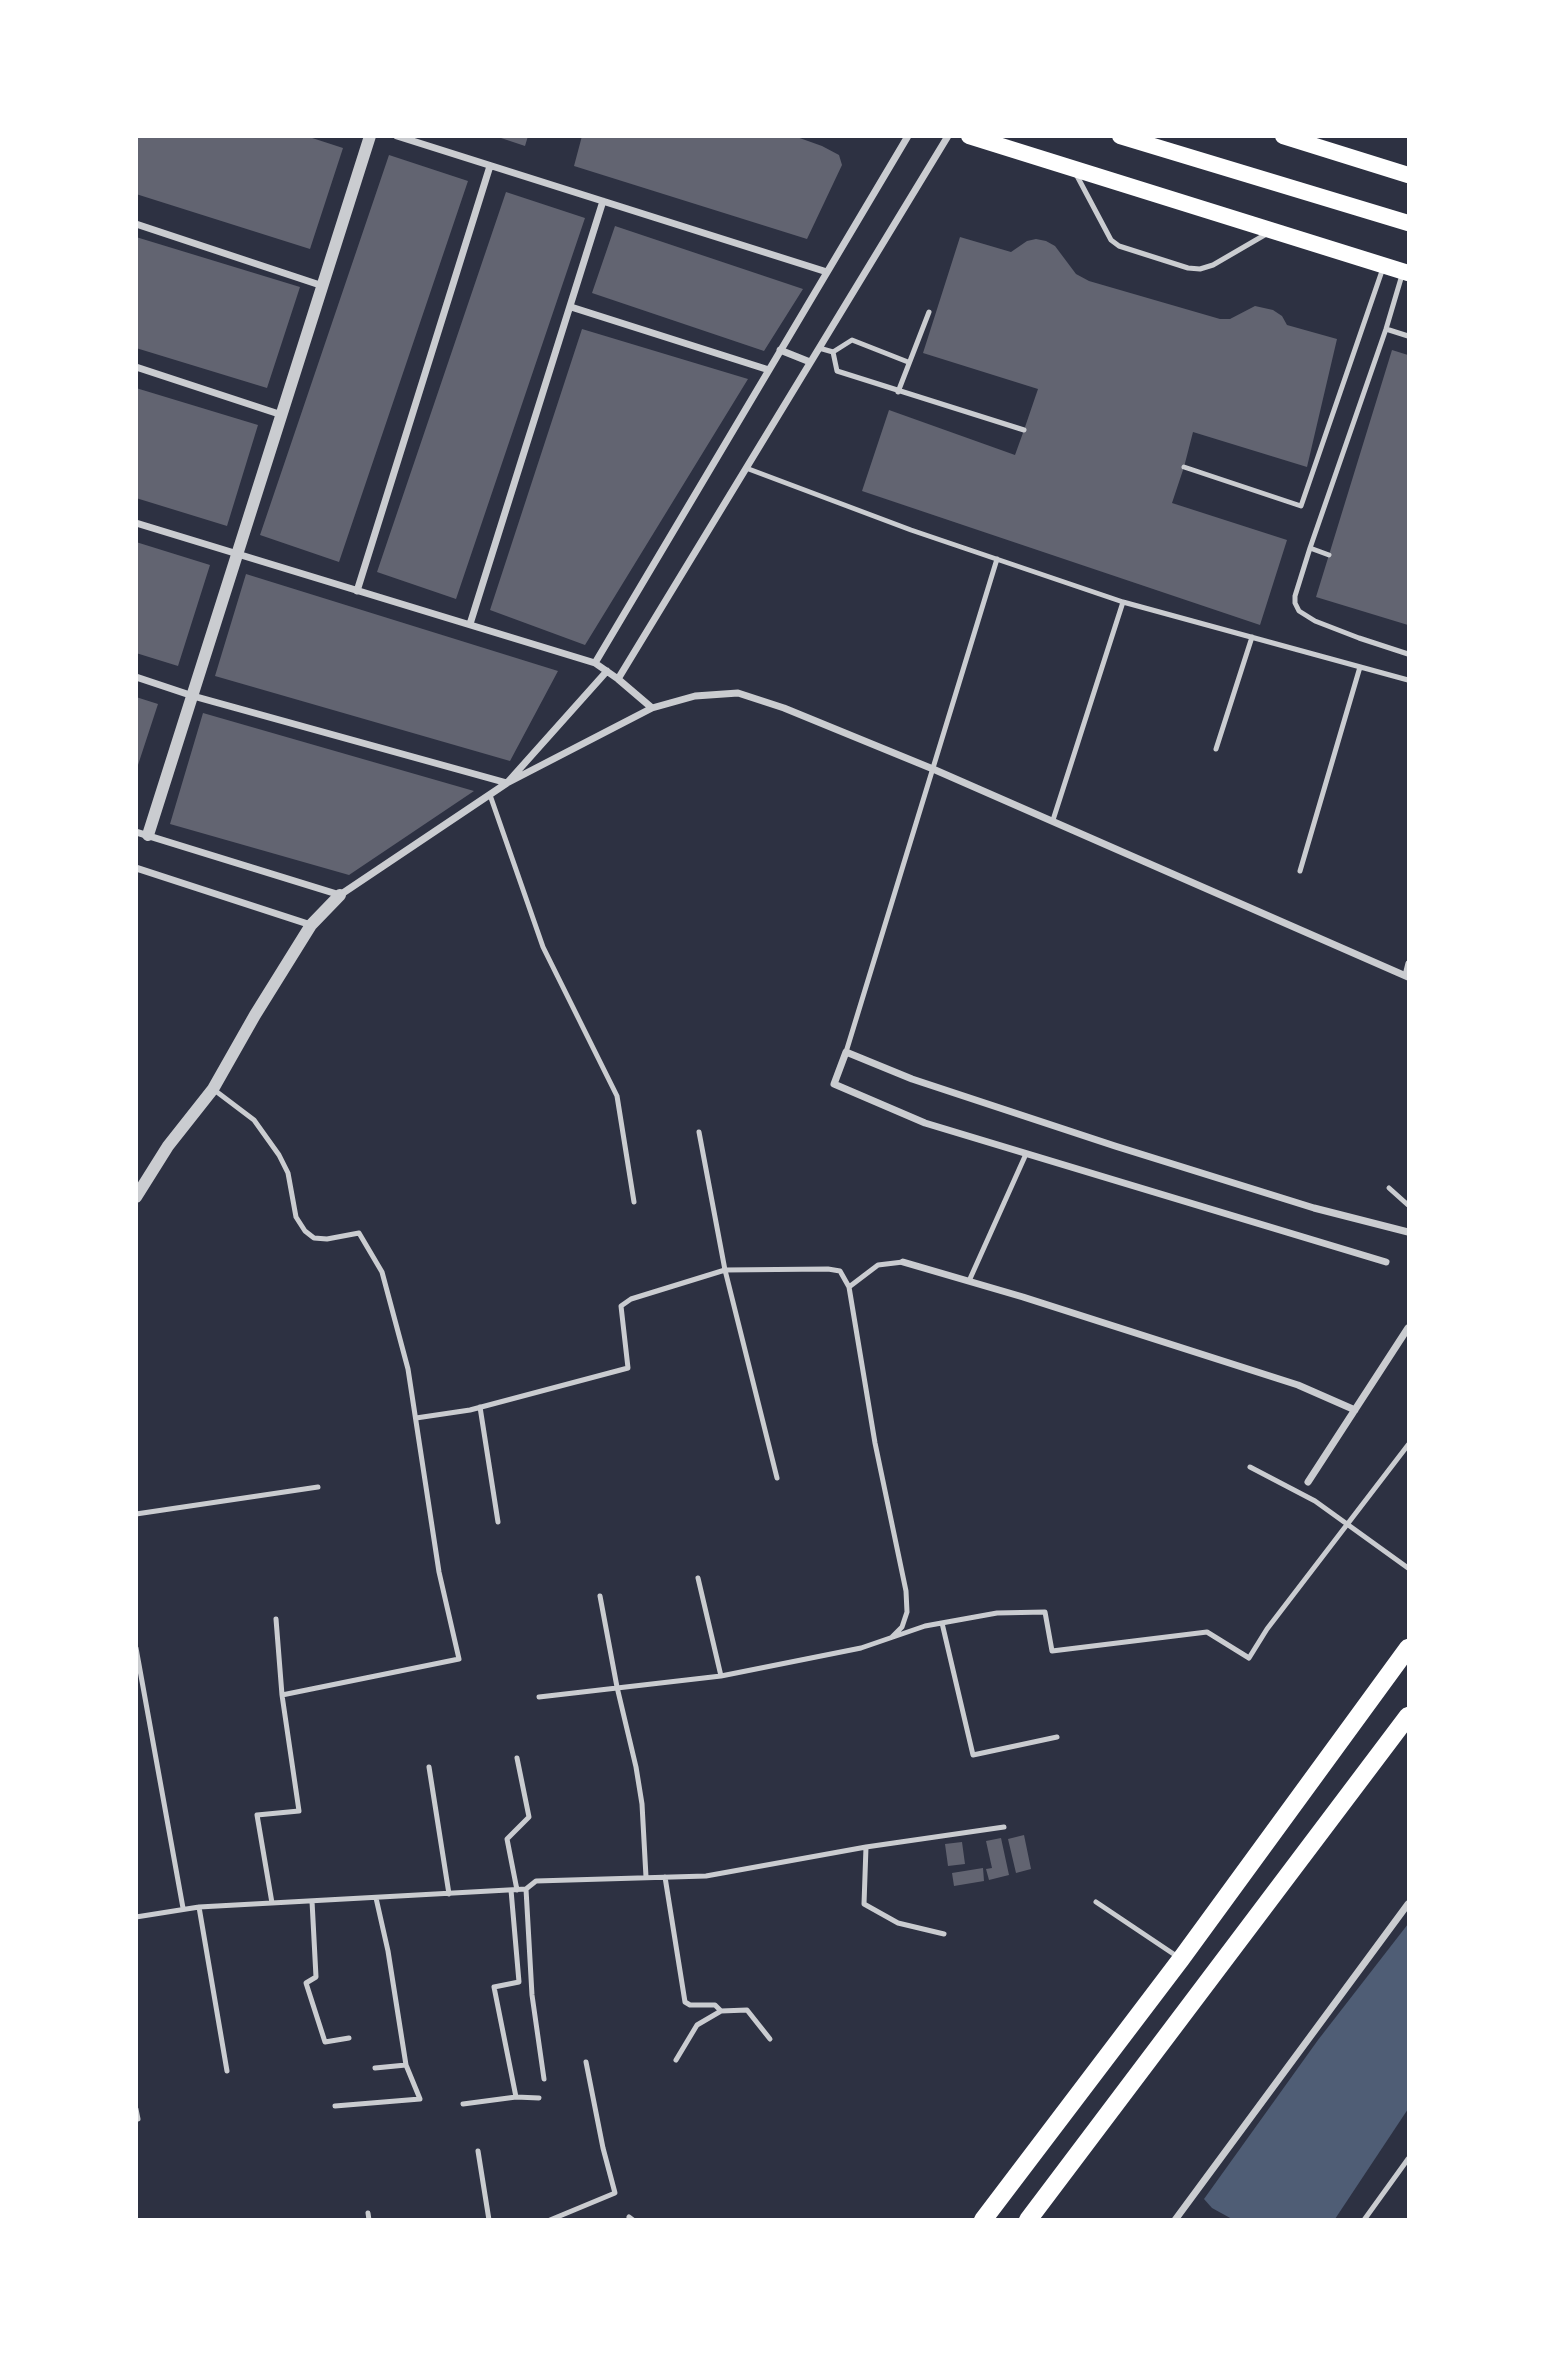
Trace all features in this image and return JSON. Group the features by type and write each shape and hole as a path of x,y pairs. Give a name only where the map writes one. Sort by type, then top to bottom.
{"highway":[{"path":"983,2220 1181,1959 1409,1648"},
{"path":"1028,2220 1409,1716"}],"main road":[{"path":"969,136 1406,272"},
{"path":"1120,136 1409,223"},
{"path":"1283,136 1409,176"}],"street":[{"path":"340,895 142,834 193,696 370,136"},
{"path":"397,136 827,271"},
{"path":"595,663 908,136"},
{"path":"618,679 948,136"},
{"path":"357,591 490,166"},
{"path":"470,624 603,201"},
{"path":"136,224 323,286"},
{"path":"571,307 769,370"},
{"path":"780,351 810,362"},
{"path":"136,367 282,415"},
{"path":"136,523 595,663 652,708"},
{"path":"507,783 607,671"},
{"path":"136,677 193,696 507,783"},
{"path":"136,1197 168,1146 213,1089 254,1015 312,925 340,895 507,783 652,708 695,696 737,694 784,708 1053,820 1407,976"},
{"path":"136,868 312,925"},
{"path":"1386,1262 925,1123 834,1084 846,1052 912,1079 1115,1146 1314,1208 1409,1232"},
{"path":"903,1262 1298,1385 1355,1410"},
{"path":"1308,1482 1409,1328"},
{"path":"1175,2220 1409,1904"}],"lane":[{"path":"1073,169 1111,240 1119,246 1188,268 1200,269 1213,265 1272,230"},
{"path":"1184,467 1301,506 1384,265"},
{"path":"1406,272 1294,596 1297,608 1328,627 1409,654"},
{"path":"898,392 929,312"},
{"path":"1386,329 1409,336"},
{"path":"819,348 833,352 852,340 908,362"},
{"path":"833,352 837,371 1024,430"},
{"path":"746,468 1123,602 1409,680"},
{"path":"1310,548 1329,555"},
{"path":"846,1052 997,559"},
{"path":"1053,820 1123,602"},
{"path":"1216,749 1252,637"},
{"path":"1300,871 1360,667"},
{"path":"490,795 543,947 617,1096 634,1202"},
{"path":"1407,976 1409,962"},
{"path":"213,1089 254,1120 272,1144 288,1173 294,1209 305,1231 314,1238 327,1239 359,1233 382,1272 408,1369 439,1573 458,1659 282,1695"},
{"path":"699,1132 725,1270 778,1478"},
{"path":"970,1281 1026,1154"},
{"path":"1389,1188 1409,1205"},
{"path":"849,1287 878,1265 903,1262"},
{"path":"416,1418 481,1407 628,1368 621,1306 631,1299 725,1270 839,1271 849,1287 875,1443 906,1591 907,1612 902,1628 890,1638"},
{"path":"481,1407 498,1522"},
{"path":"539,1697 721,1676 861,1648 925,1626 997,1613 1045,1612 1052,1651 1207,1632 1249,1658 1267,1629 1409,1445"},
{"path":"1250,1467 1315,1501 1409,1568"},
{"path":"136,1514 317,1487"},
{"path":"698,1578 721,1676"},
{"path":"600,1597 642,1804 646,1877"},
{"path":"272,1903 257,1815 299,1811 282,1695 276,1619"},
{"path":"942,1623 973,1755 1057,1737"},
{"path":"136,1648 183,1908"},
{"path":"516,2098 494,1987 519,1982 514,1890 507,1839 529,1817 517,1758"},
{"path":"429,1767 449,1894"},
{"path":"136,1917 183,1908 526,1889 536,1881 706,1875 1004,1826"},
{"path":"866,1847 864,1904 898,1923 944,1934"},
{"path":"665,1877 685,2002 690,2005 715,2005 721,2011"},
{"path":"526,1889 532,1995 544,2079"},
{"path":"335,2106 420,2099 405,2065 388,1951 376,1898"},
{"path":"312,1901 317,1977 306,1983 325,2042 349,2038"},
{"path":"1096,1902 1181,1959"},
{"path":"199,1907 227,2071"},
{"path":"676,2060 697,2025 721,2011 747,2010 770,2039"},
{"path":"550,2220 615,2193 586,2062"},
{"path":"375,2068 405,2065"},
{"path":"463,2104 539,2098"},
{"path":"136,2109 138,2119"},
{"path":"478,2151 489,2220"},
{"path":"1364,2220 1409,2159"}],"water":[{"path":"1408,1924 1408,2109 1335,2219 1232,2219 1212,2208 1204,2199 1318,2040"}],"building":[{"path":"136,136 306,136 343,148 310,249 136,194"},
{"path":"495,136 528,136 525,146"},
{"path":"582,136 794,136 839,155 842,165 807,239 574,166"},
{"path":"389,155 468,181 339,562 260,535"},
{"path":"506,192 585,218 456,599 377,572"},
{"path":"615,226 803,289 764,351 592,293"},
{"path":"136,237 300,287 267,388 136,348"},
{"path":"960,237 1011,252 1027,241 1046,241 1055,246 1076,274 1089,281 1220,319 1230,319 1255,306 1273,310 1282,316 1287,325 1337,339 1307,467 1193,432 1172,503 1287,540 1260,625 862,491 889,410 1015,455 1038,389 923,353"},
{"path":"582,329 748,379 585,645 490,610"},
{"path":"1392,350 1408,355 1408,625 1316,597"},
{"path":"136,388 258,425 227,526 136,498"},
{"path":"136,542 210,565 178,666 136,653"},
{"path":"246,574 558,671 510,761 215,676"},
{"path":"136,697 158,704 137,768 136,768"},
{"path":"203,713 474,791 349,875 170,824"},
{"path":"1024,1835 1031,1869 1016,1873 1008,1839"},
{"path":"1001,1838 1009,1875 989,1880 986,1869 992,1868 986,1841"},
{"path":"962,1842 965,1864 948,1866 945,1844"},
{"path":"983,1868 984,1881 954,1886 952,1873"}]}
